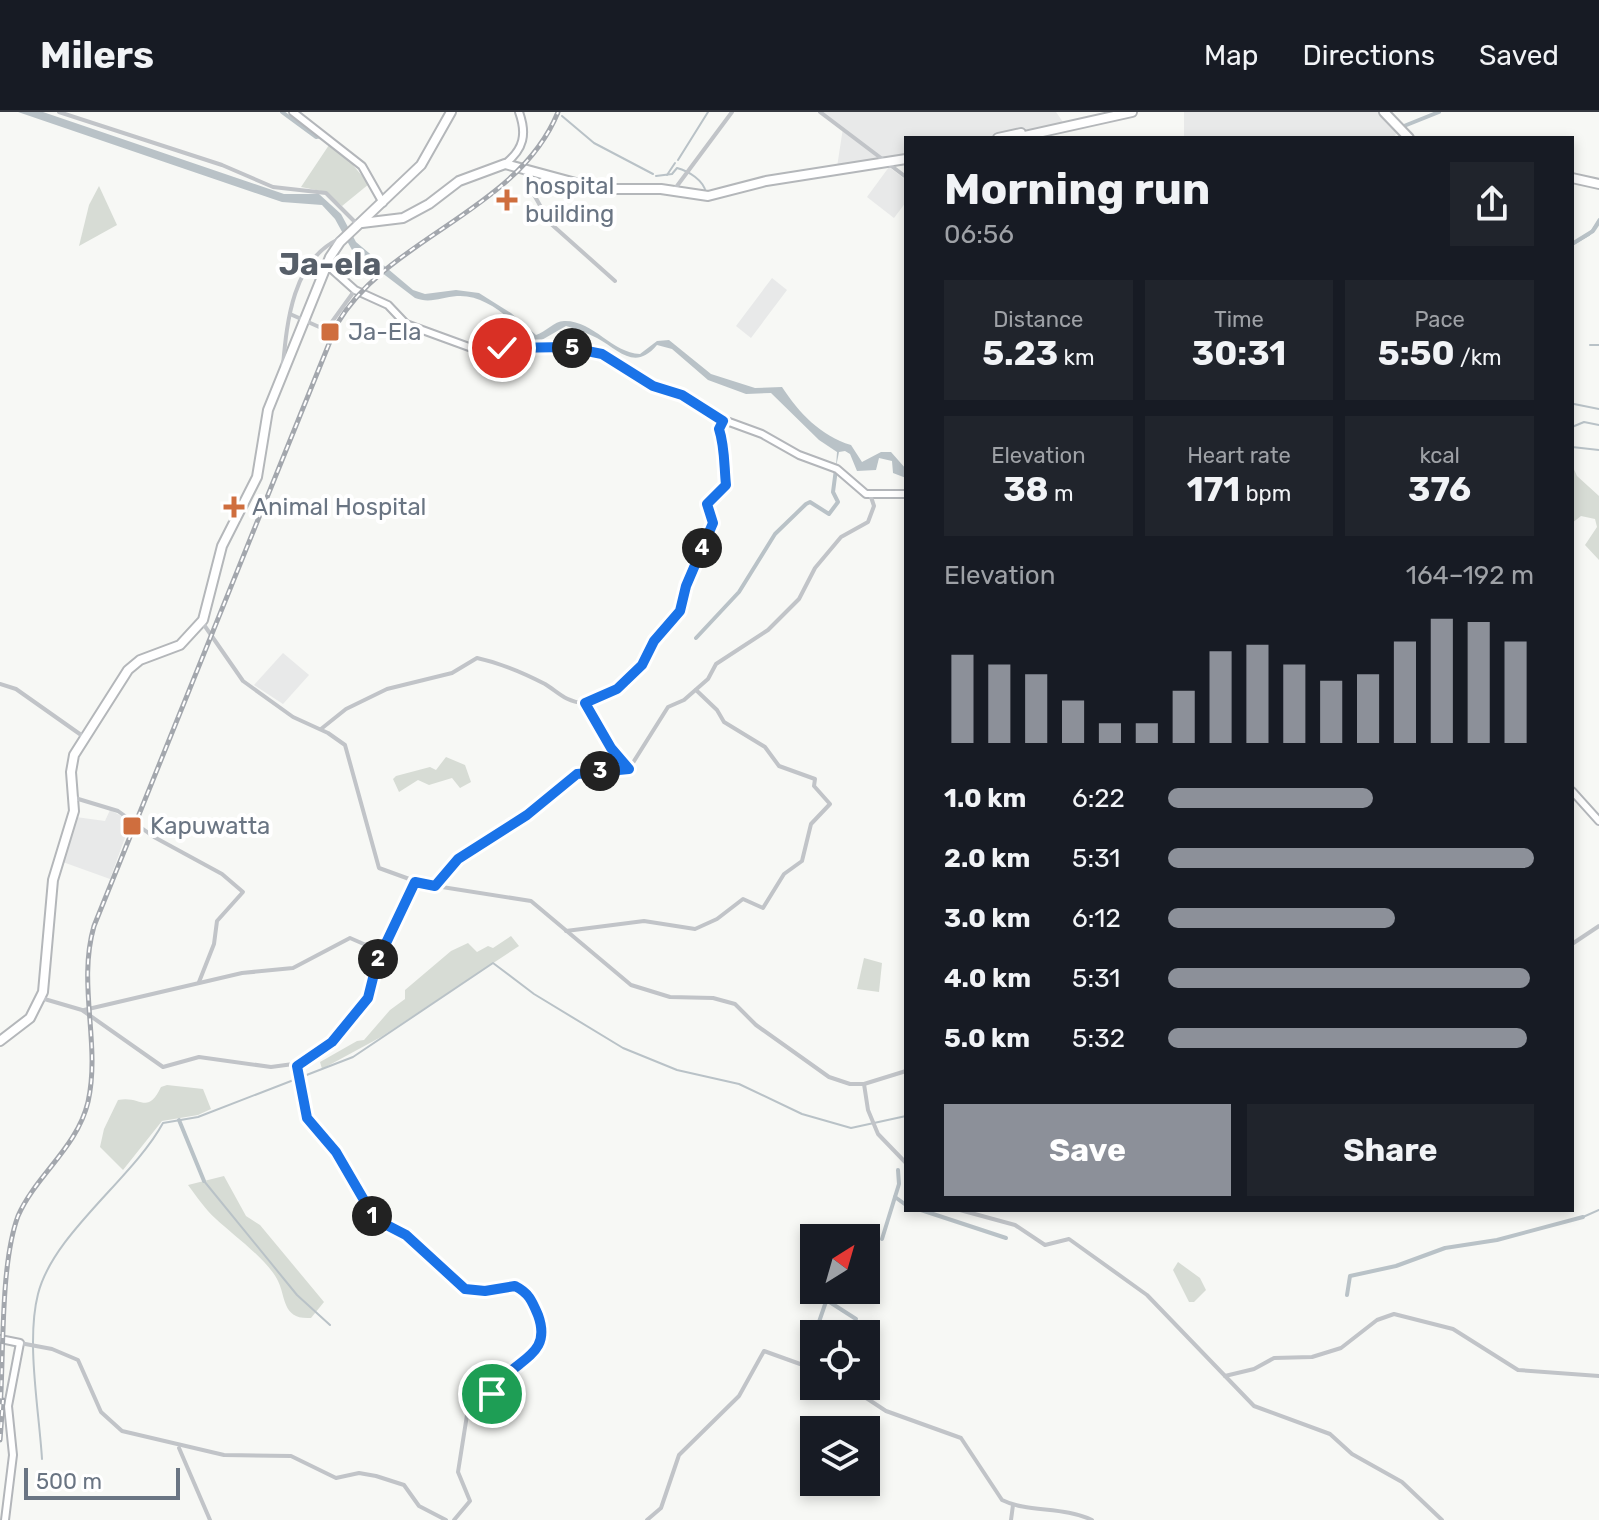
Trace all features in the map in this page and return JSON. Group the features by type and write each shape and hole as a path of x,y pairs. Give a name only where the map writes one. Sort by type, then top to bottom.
{"highway":[{"path":"201,620 217,552 253,482 262,421 328,255 342,238 366,221 424,157 450,112"},
{"path":"1007,136 1113,112"},
{"path":"1024,136 1132,112"},
{"path":"1384,112 1407,136"},
{"path":"366,221 406,217 459,181 514,163 598,189 673,191 708,196 904,160"},
{"path":"1574,178 1599,184"},
{"path":"0,1039 27,1021 41,998 50,944 52,887 71,826 73,762 82,736 128,670 140,660 180,645 201,620 217,558 254,486 265,418 302,320 342,238"},
{"path":"0,1039 21,1021 39,996 50,881 74,798"}],"main road":[{"path":"295,112 362,166 384,201"},
{"path":"514,163 524,135 519,112"},
{"path":"327,265 355,290 388,305 404,323 465,346 511,350 567,347 605,355 653,386 682,395 723,421 762,434 799,455 836,469 870,494 904,494"},
{"path":"1574,793 1599,821"},
{"path":"1,1339 20,1343 8,1406 13,1455 5,1520"}],"street":[{"path":"59,112 222,165 273,187 326,193 366,221"},
{"path":"673,191 732,112"},
{"path":"820,112 904,175"},
{"path":"514,163 550,223 615,281"},
{"path":"283,365 289,314 312,260 342,238"},
{"path":"289,314 326,330 355,290"},
{"path":"321,729 346,709 387,689 452,673 477,658 518,671 559,696 585,703 624,685 642,665 654,641 680,611 686,586 713,523 707,504 726,485 722,458 724,443 719,429 723,421"},
{"path":"435,886 458,859 527,815 577,774 629,769 646,747 666,709 696,690 716,664 768,630 799,599 820,561 841,537 868,522 874,506 870,494"},
{"path":"201,620 238,677 293,717 321,729 345,745 378,866 415,882 531,901 631,985 670,997 713,998 735,1004 756,1025 829,1077 850,1084 864,1084 904,1072"},
{"path":"0,684 16,689 82,736"},
{"path":"564,931 644,921 699,928 715,921 741,900 763,908 784,874 799,863 811,824 830,804 814,786 814,778 779,766 765,747 724,722 715,708 696,690"},
{"path":"585,703 611,748 629,769"},
{"path":"74,798 118,811 154,837 222,874 243,892 219,917 214,944 199,984"},
{"path":"82,1010 163,1067 199,1057 271,1067 297,1066 324,1049 363,1006 373,990 382,952 415,882"},
{"path":"1574,943 1599,926"},
{"path":"41,998 91,1011 242,973 299,966 350,938 382,952"},
{"path":"297,1066 307,1118 336,1152 375,1219 406,1235 465,1289 485,1291 515,1286 525,1291 542,1327 543,1339 537,1352 510,1369 489,1398 467,1415 458,1472 470,1501 454,1520"},
{"path":"864,1084 873,1124 882,1143 904,1161"},
{"path":"967,1212 1015,1225 1045,1245 1069,1239 1147,1295 1258,1409 1325,1432 1352,1454 1388,1472 1442,1520"},
{"path":"1225,1376 1254,1369 1274,1358 1312,1357 1341,1348 1377,1320 1394,1314 1453,1329 1462,1338 1518,1370 1599,1376"},
{"path":"0,1363 1,1339"},
{"path":"20,1343 78,1360 101,1412 122,1431 179,1448 224,1455 286,1455 336,1478 359,1473 378,1477 404,1485 420,1507 446,1520"},
{"path":"647,1520 661,1508 679,1455 739,1396 764,1351 800,1364"},
{"path":"869,1400 886,1411 961,1438 996,1496 1013,1505 1062,1510 1092,1520"},
{"path":"179,1448 210,1520"},
{"path":"1011,1520 1013,1505"}],"shaded area":[{"path":"18,112 43,112 284,194 319,194 341,214 356,242 413,290 425,294 456,290 479,293 511,313 536,335 560,321 574,322 620,348 640,354 657,341 669,340 711,374 755,388 782,387 812,422 830,436 851,445 862,462 881,452 891,452 904,467 904,477 893,473 892,461 879,458 876,470 857,471 850,454 845,451 839,452 836,467 837,452 819,440 771,393 746,394 708,380 672,349 657,345 642,357 634,358 566,326 540,341 531,339 498,310 478,299 468,296 431,300 415,298 352,250 335,219 322,205 282,202"},
{"path":"822,112 1056,112 1063,122 999,136 904,136 904,157 837,167 843,128"},
{"path":"1184,112 1382,112 1401,130 1394,136 1184,136"},
{"path":"329,145 352,164 369,184 342,206 326,192 301,187"},
{"path":"889,167 904,178 904,205 894,218 867,197"},
{"path":"99,186 117,225 79,246 89,205"},
{"path":"772,278 787,290 751,338 736,326"},
{"path":"1574,469 1599,496 1599,560 1585,545 1597,527 1595,519 1581,516 1574,521"},
{"path":"283,653 309,675 283,704 254,685"},
{"path":"446,757 465,765 471,782 460,788 452,778 429,785 418,780 399,792 393,779 396,776 430,767 436,770"},
{"path":"110,810 131,821 110,879 60,861 76,817 105,821"},
{"path":"511,936 519,946 381,1037 322,1069 320,1062 364,1040 390,1010 405,999 405,990 451,951 468,943 477,952 488,946 493,948"},
{"path":"864,958 882,963 879,992 857,989"},
{"path":"161,1087 203,1089 211,1109 198,1115 162,1121 123,1170 100,1147 104,1129 118,1100 147,1103 152,1101"},
{"path":"224,1176 246,1216 260,1225 324,1302 311,1318 302,1318 290,1311 273,1273 212,1215 188,1185"},
{"path":"1178,1262 1200,1278 1206,1290 1194,1302 1189,1302 1173,1270"}],"waterway":[{"path":"282,112 316,137 322,136"},
{"path":"678,160 708,112"},
{"path":"1404,126 1439,112"},
{"path":"562,116 594,143 653,174"},
{"path":"667,175 675,163"},
{"path":"656,176 681,169 699,180 706,193"},
{"path":"1574,244 1589,235 1599,219"},
{"path":"1574,243 1593,231 1599,222"},
{"path":"1590,345 1599,345"},
{"path":"1574,404 1599,409"},
{"path":"1574,426 1584,422 1599,425"},
{"path":"1574,447 1599,450"},
{"path":"696,638 739,592 775,534 806,504 810,502 829,514 838,502 833,492 836,469"},
{"path":"42,1459 33,1354 38,1294 46,1272 76,1228 150,1144 163,1123 198,1117 353,1057 493,963 534,994 623,1048 677,1070 739,1084 802,1114 851,1128 904,1116"},
{"path":"179,1120 204,1181"},
{"path":"882,1239 899,1184 898,1170"},
{"path":"204,1181 297,1295 330,1325"},
{"path":"895,1197 904,1204"},
{"path":"1583,1217 1599,1210"},
{"path":"927,1212 1006,1238"},
{"path":"1347,1295 1350,1276 1396,1266 1445,1248 1497,1240 1583,1217"},
{"path":"820,1320 825,1304"},
{"path":"833,1304 856,1320"}],"railway":[{"path":"0,1410 5,1284 12,1236 26,1201 75,1133 88,1102 92,1058 88,970 94,926 337,324 359,294 387,268 484,200 514,175 539,146 558,112"},
{"path":"0,1440 3,1400"}],"place":[{"name":"hospital building","path":"507,200"},
{"name":"Ja-Ela","path":"330,332"},
{"name":"Animal Hospital","path":"234,507"},
{"name":"Kapuwatta","path":"132,826"}],"district":[{"name":"Ja-ela","path":"330,264"}],"route":[{"path":"492,1394 510,1369 526,1356 537,1352 543,1339 542,1327 529,1295 515,1286 498,1291 465,1289 406,1235 375,1219 336,1152 313,1129 307,1118 297,1066 308,1062 332,1042 368,998 373,990 377,962 415,882 435,886 458,859 472,853 527,815 545,797 577,774 629,769 611,748 585,703 624,685 642,665 654,641 680,611 686,586 713,523 707,504 726,485 722,458 724,443 719,429 723,421 706,409 682,395 653,386 634,371 602,354 567,347 502,348"}]}
